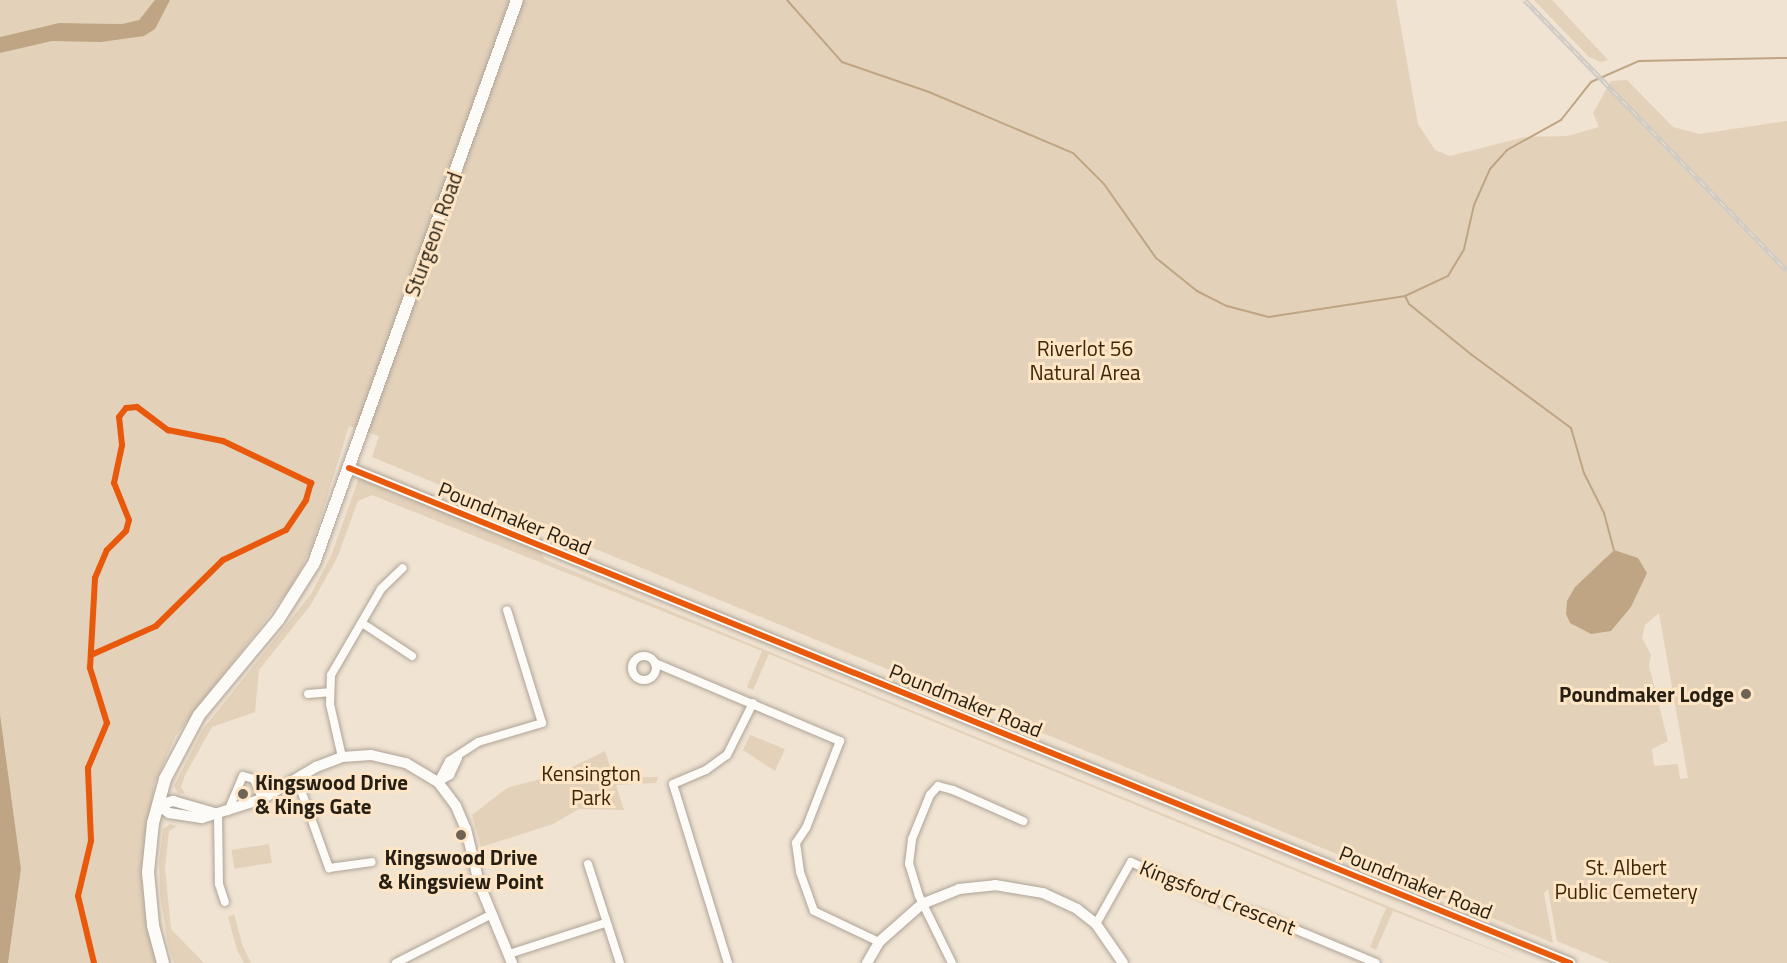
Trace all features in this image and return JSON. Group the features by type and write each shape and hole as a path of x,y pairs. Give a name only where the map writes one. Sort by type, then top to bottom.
{"main road":[{"name":"Sturgeon Road","path":"163,963 148,887 149,854 158,805 174,758 192,726 306,579 349,468 517,0"}],"street":[{"name":"Poundmaker Road","path":"349,468 1570,963"},
{"path":"342,757 329,692 337,659 362,623 381,589 403,567"},
{"path":"438,782 450,775 458,758 478,742 542,723 507,610"},
{"path":"362,623 412,656"},
{"path":"655,663 840,741 806,828 796,843 800,872 814,911 879,942"},
{"path":"308,694 329,692"},
{"path":"728,963 673,784 706,770 727,755 753,703"},
{"path":"158,805 173,801 223,813 262,799 342,757 389,757 415,767 438,782 462,819 476,873 511,958 605,923"},
{"path":"225,902 219,884 223,813 243,776 254,779 262,799"},
{"path":"297,779 329,868 372,862"},
{"path":"952,963 922,904 910,872 910,847 930,795 938,786 1023,821"},
{"name":"Kingsford Crescent","path":"1096,924 1131,862 1193,892 1263,916 1372,962"},
{"path":"588,864 605,923 620,963"},
{"path":"867,963 879,942 922,904 959,889 1007,885 1055,897 1096,924 1123,963"},
{"path":"397,963 492,914"}],"green space":[{"path":"0,0 1396,0 1418,124 1435,150 1450,156 1525,137 1568,136 1599,127 1593,113 1611,81 1627,80 1673,127 1700,134 1787,121 1787,963 1610,963 1557,941 1548,889 1544,893 1553,943 372,457 379,436 349,426 312,546 294,583 175,737 154,785 143,875 157,963 8,963 21,869 0,714 0,53 72,31 140,25 153,4 139,20 122,24 59,23 0,37","holes":["1614,550 1566,614 1575,587","1659,613 1688,778 1680,779 1678,764 1654,766 1652,749 1668,741 1649,666 1651,655 1642,638 1645,625"]},
{"path":"1534,0 1552,0 1608,60 1601,62 1589,57"},
{"path":"360,475 541,550 544,559 1526,963 1393,911 1376,950 1370,947 1386,908 769,654 753,690 747,687 762,651 372,495 358,501 337,558 310,606 259,670 255,712 212,727 185,775 181,787 185,794 178,793 174,786 203,729 311,594 331,556"},
{"path":"750,735 785,749 775,771 743,750"},
{"name":"Kensington Park","path":"605,751 614,778 658,777 656,783 616,785 624,810 579,809 553,824 481,847 472,815 507,788 558,774"},
{"path":"170,824 177,826 169,831 165,868 171,929 204,963 174,963 168,944 160,895 159,862 163,829"},
{"path":"269,844 272,863 234,869 231,850"},
{"path":"234,914 243,947 251,963 244,963 237,950 228,917"}],"shaded area":[{"path":"155,0 170,0 155,29 144,36 101,42 52,41 0,53 0,37 59,23 122,24 139,20"},
{"path":"1614,550 1638,558 1647,573 1631,607 1611,631 1591,634 1570,623 1566,614 1567,601 1575,587"},
{"path":"0,714 21,869 8,963 0,963"}],"waterway":[{"path":"787,0 842,62 929,92 1073,153 1104,184 1156,258 1197,291 1227,306 1269,317 1405,296 1448,276 1464,249 1474,205 1490,169 1507,150 1561,120 1591,82 1639,61 1787,58"},
{"path":"1405,296 1409,304 1472,355 1571,428 1584,473 1604,513 1614,550"}],"railway":[{"path":"1525,0 1787,270"}],"cycle path":[{"path":"94,963 78,896 91,841 88,768 107,723 90,668 95,578 107,550 126,531 129,520 114,483 122,445 119,417 126,408 137,407 168,430 223,441 311,483"},
{"path":"349,468 1570,963"},
{"path":"91,655 156,626 223,560 286,530 306,500 311,483"}],"place":[{"name":"Poundmaker Lodge","path":"1746,694"},
{"name":"Kingswood Drive & Kings Gate","path":"243,794"},
{"name":"Kingswood Drive & Kingsview Point","path":"461,835"}],"park label":[{"name":"Riverlot 56 Natural Area","path":"1085,360"},
{"name":"St. Albert Public Cemetery","path":"1626,879"}]}
